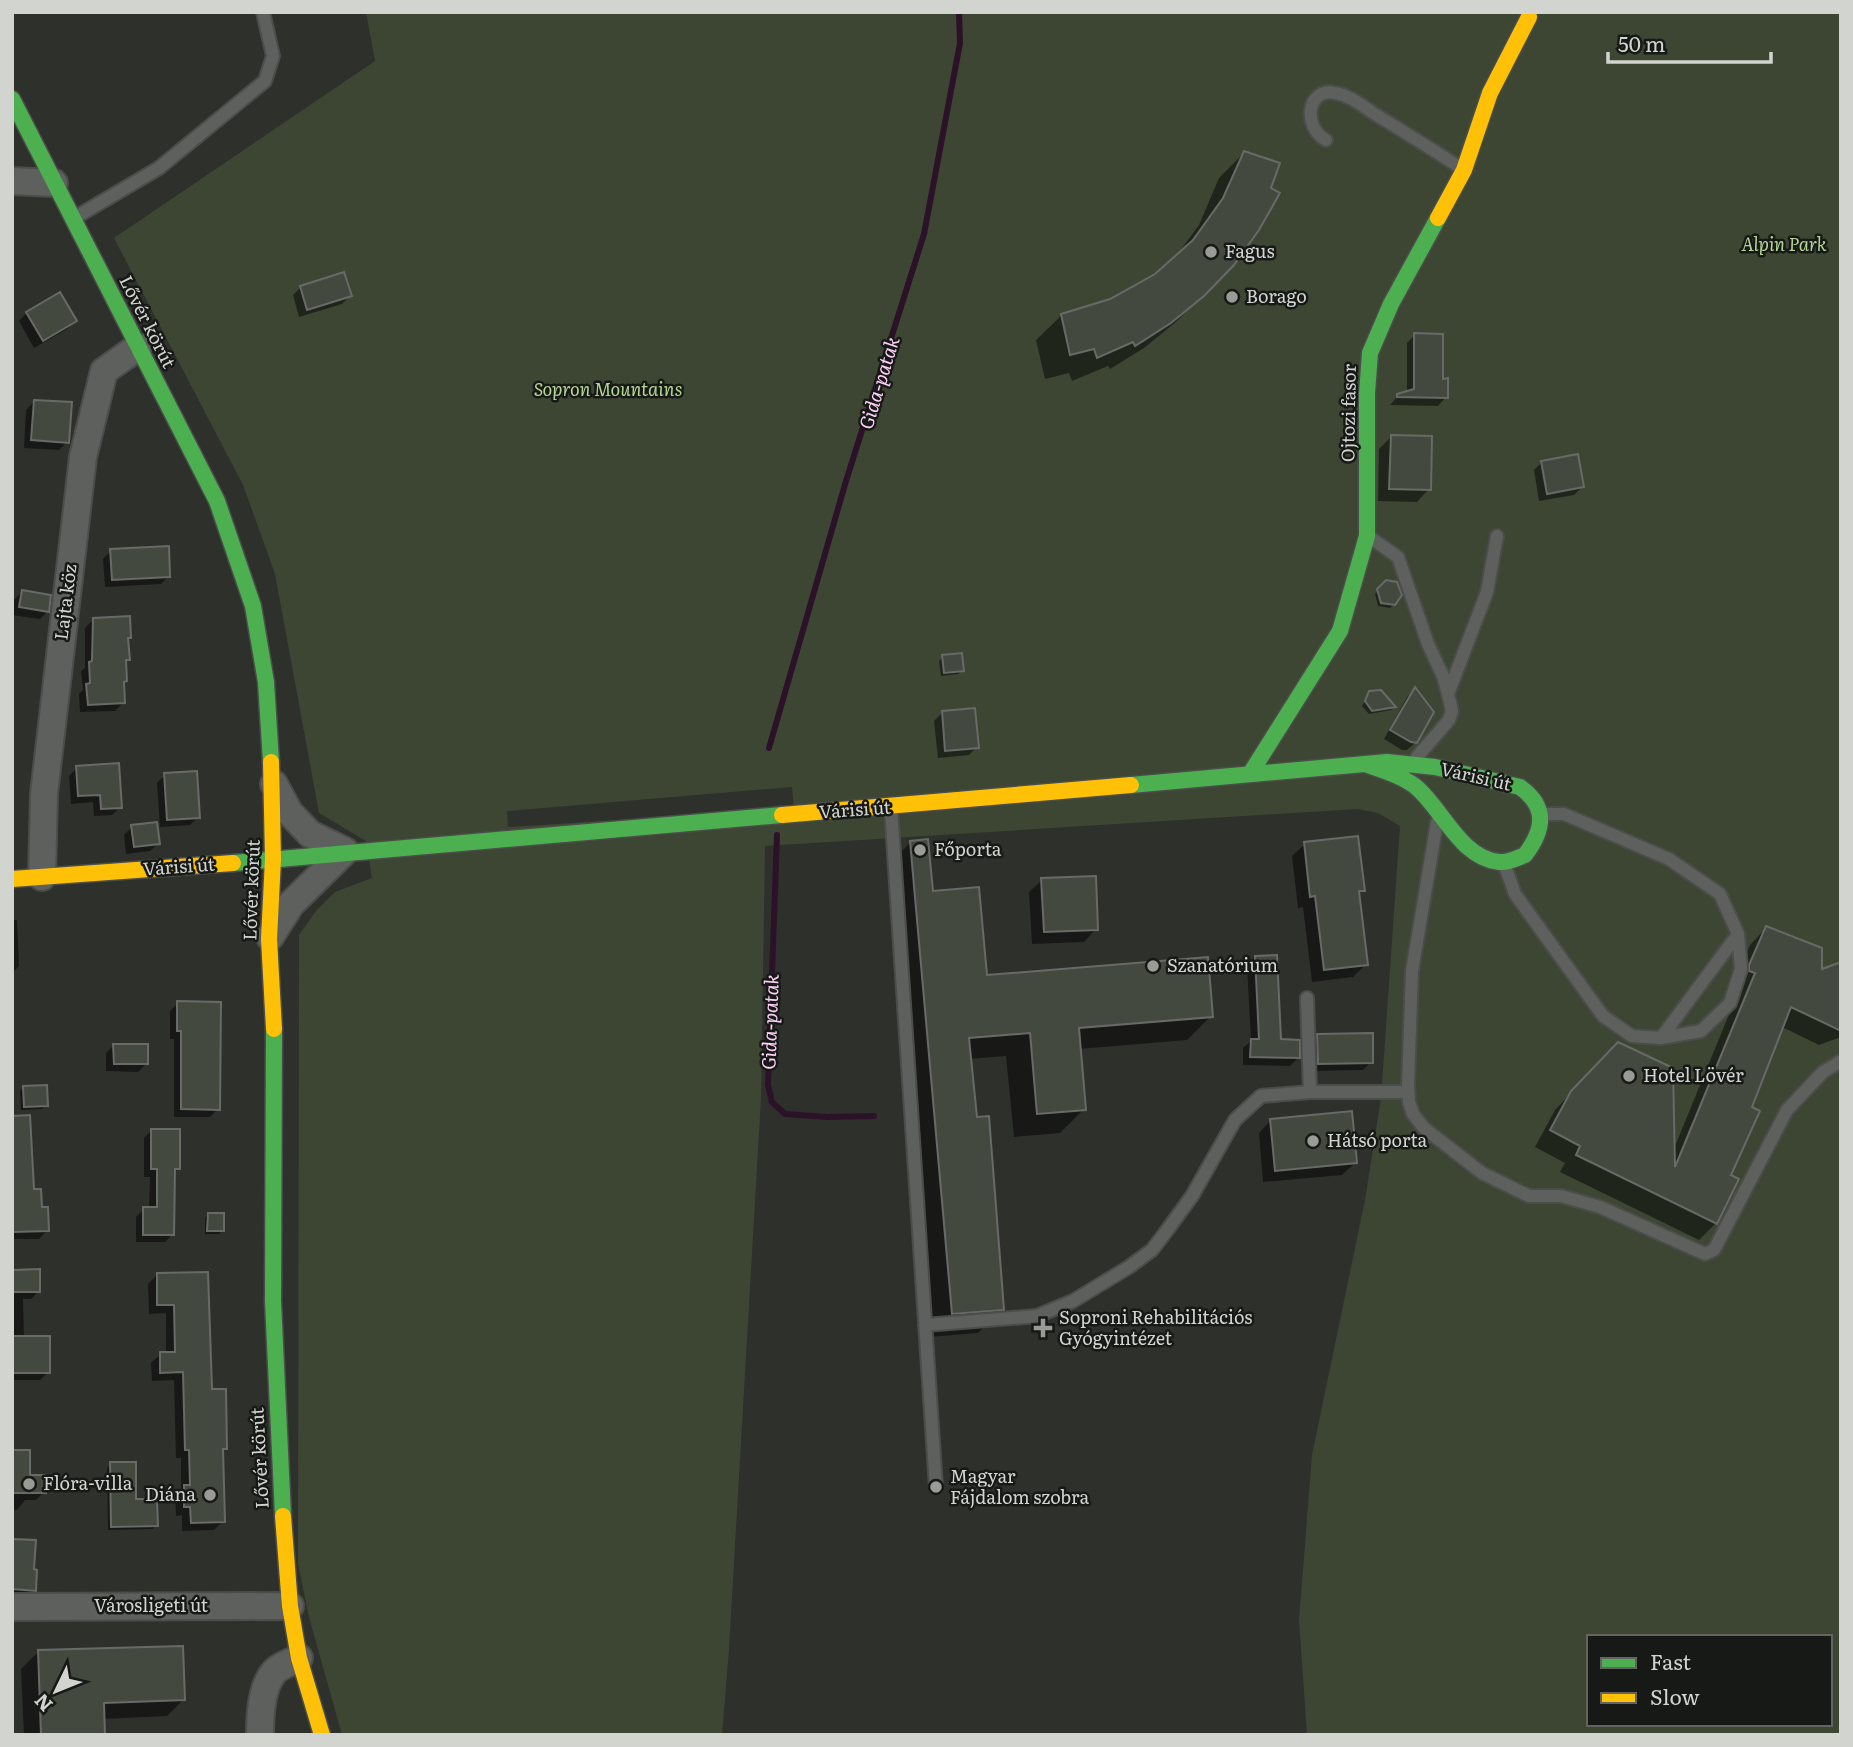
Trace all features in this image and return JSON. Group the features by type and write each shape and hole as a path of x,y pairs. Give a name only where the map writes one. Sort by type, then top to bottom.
{"street":[{"name":"Ojtozi fasor","path":"1250,774 1340,631 1367,536 1367,393 1370,353 1391,304 1464,170 1490,93 1529,17"},
{"name":"Lővér körút","path":"12,99 217,501 253,606 267,682 272,780 273,859 269,939 274,1031 273,1301 284,1547 299,1658 322,1735"},
{"path":"12,181 54,183"},
{"name":"Lajta köz","path":"42,877 44,794 83,457 104,371 138,347"},
{"name":"Várisi út","path":"12,879 482,842 660,824 891,808 1365,764 1409,763 1439,767 1521,788 1534,800 1540,814"},
{"name":"Várisi út","path":"1365,764 1395,775 1417,788 1479,856 1504,862"},
{"name":"Várisi út","path":"272,780 289,812 310,834 345,851"},
{"path":"1504,862 1525,855 1533,845 1540,832 1540,814"},
{"path":"269,939 291,904 345,851"},
{"name":"Városligeti út","path":"12,1607 290,1606"},
{"path":"260,1735 266,1687 276,1670 299,1658"}],"lane":[{"path":"73,218 159,168 265,81 272,56 263,12"},
{"path":"1325,140 1315,131 1309,115 1319,97 1334,92 1464,170"},
{"path":"1367,536 1398,557 1428,644 1443,676 1452,711 1449,720 1409,763"},
{"path":"1448,695 1487,592 1497,536"},
{"path":"891,808 936,1487"},
{"path":"1439,811 1412,971 1408,1092 1413,1114 1424,1128 1482,1173 1529,1196 1561,1196 1600,1207 1705,1254 1714,1250 1787,1110 1823,1072 1841,1061"},
{"path":"1504,862 1515,894 1602,1016 1632,1037 1661,1038 1701,1031 1730,1003 1741,969 1738,934 1720,894 1669,859 1564,814 1540,814"},
{"path":"1661,1038 1738,934"},
{"path":"1307,998 1311,1092"},
{"path":"925,1325 1037,1316 1104,1284 1152,1250 1192,1196 1235,1120 1261,1096 1311,1092 1408,1092"}],"green space":[{"name":"Sopron Mountains","path":"366,12 1841,12 1841,1735 1307,1735 1299,1620 1312,1455 1365,1200 1381,1098 1400,826 1378,813 1358,809 765,846 761,1098 722,1735 342,1735 309,1617 298,1564 299,935 316,911 335,892 372,878 366,841 319,813 275,574 243,485 114,238 375,61","holes":["792,787 794,809 508,827 507,811"]}],"building":[{"name":"Fagus","path":"1244,151 1280,163 1271,188 1280,193 1259,230 1234,265 1204,296 1171,323 1135,346 1133,342 1097,358 1094,349 1070,355 1061,314 1110,299 1155,274 1193,240 1223,198"},
{"path":"344,272 352,296 307,310 300,286"},
{"path":"60,292 77,321 43,341 26,312"},
{"path":"1414,333 1443,334 1443,379 1448,378 1448,398 1397,397 1397,394 1414,389"},
{"path":"34,400 72,402 69,443 31,440"},
{"path":"1391,435 1432,436 1431,490 1389,489"},
{"path":"1578,454 1584,487 1547,494 1541,461"},
{"path":"169,546 170,577 112,580 110,549"},
{"path":"1386,580 1397,582 1402,595 1395,605 1381,603 1377,589"},
{"path":"22,590 51,595 49,612 19,607"},
{"path":"130,616 130,660 126,660 125,703 88,705 86,684 90,683 93,618"},
{"path":"962,653 964,671 944,673 942,655"},
{"path":"1415,687 1434,712 1417,743 1390,730"},
{"path":"1381,690 1396,707 1372,711 1365,701 1369,691"},
{"path":"975,708 979,748 945,751 942,711"},
{"path":"119,763 122,808 101,809 100,795 78,796 76,766"},
{"path":"197,771 200,818 167,820 164,773"},
{"path":"157,822 160,844 134,847 131,825"},
{"path":"1358,836 1365,891 1359,891 1368,965 1324,970 1315,896 1310,897 1304,842"},
{"path":"928,839 933,891 979,887 987,975 1208,957 1213,1017 1079,1028 1086,1110 1037,1114 1030,1033 969,1038 977,1117 989,1116 1004,1310 952,1314 910,841"},
{"path":"1096,876 1098,930 1044,932 1041,878"},
{"name":"Hotel Lövér","path":"1766,926 1822,948 1822,969 1841,962 1841,1031 1791,1007 1752,1107 1760,1111 1731,1175 1739,1179 1717,1224 1576,1155 1580,1146 1550,1130 1571,1091 1618,1042 1673,1068 1675,1167 1755,973 1749,971 1749,965"},
{"path":"1277,955 1281,1039 1300,1040 1300,1058 1250,1057 1251,1039 1259,1039 1255,956"},
{"path":"177,1001 221,1002 220,1110 181,1109 181,1031 177,1031"},
{"path":"1373,1033 1373,1063 1318,1064 1317,1034"},
{"path":"113,1044 148,1044 148,1064 114,1064"},
{"path":"47,1085 48,1106 24,1107 23,1086"},
{"name":"Hátsó porta","path":"1352,1111 1357,1163 1275,1171 1270,1119"},
{"path":"30,1115 34,1189 41,1189 42,1207 48,1207 49,1231 12,1232 12,1116"},
{"path":"151,1129 180,1129 180,1169 175,1169 174,1235 143,1235 143,1207 157,1207 157,1169 151,1169"},
{"path":"208,1213 224,1213 224,1231 207,1231"},
{"path":"40,1269 40,1292 12,1292 12,1270"},
{"path":"208,1272 212,1389 226,1389 227,1449 223,1449 225,1522 191,1523 190,1507 184,1507 184,1485 190,1485 189,1450 185,1450 183,1372 160,1373 160,1352 175,1352 174,1305 157,1305 157,1273"},
{"path":"12,1336 50,1336 50,1373 12,1373"},
{"name":"Flóra-villa","path":"12,1450 30,1450 30,1475 45,1475 46,1493 12,1493"},
{"path":"110,1462 136,1462 136,1499 157,1499 158,1526 111,1527"},
{"path":"12,1539 36,1540 36,1591 12,1589"},
{"path":"183,1646 185,1700 104,1703 105,1735 41,1735 38,1650"}],"waterway":[{"name":"Gida-patak","path":"769,748 846,481 924,234 960,43 959,12"},
{"name":"Gida-patak","path":"777,835 768,1085 772,1102 785,1114 874,1116"}],"traffic: fast":[{"path":"12,99 217,501 253,606 266,682 271,762"},
{"path":"1250,774 1340,631 1367,536 1367,393 1370,353 1391,304 1438,218"},
{"path":"1131,785 1387,762 1435,767 1520,787 1539,811 1536,837 1525,855 1502,862 1485,858 1462,842 1415,786 1365,764"},
{"path":"233,863 782,815"},
{"path":"274,1029 273,1301 283,1516"}],"traffic: slow":[{"path":"1438,218 1464,170 1490,93 1529,17"},
{"path":"271,762 273,859 269,939 274,1029"},
{"path":"782,815 1131,785"},
{"path":"12,879 233,863"},
{"path":"283,1516 290,1606 299,1658 322,1735"}],"place":[{"name":"Fagus","path":"1211,252"},
{"name":"Borago","path":"1232,297"},
{"name":"Főporta","path":"920,850"},
{"name":"Szanatórium","path":"1153,966"},
{"name":"Hotel Lövér","path":"1629,1076"},
{"name":"Hátsó porta","path":"1313,1141"},
{"name":"Soproni Rehabilitációs Gyógyintézet","path":"1043,1328"},
{"name":"Flóra-villa","path":"29,1484"},
{"name":"Magyar Fájdalom szobra","path":"936,1487"},
{"name":"Diána","path":"210,1495"}],"park label":[{"name":"Alpin Park","path":"1784,245"}]}
